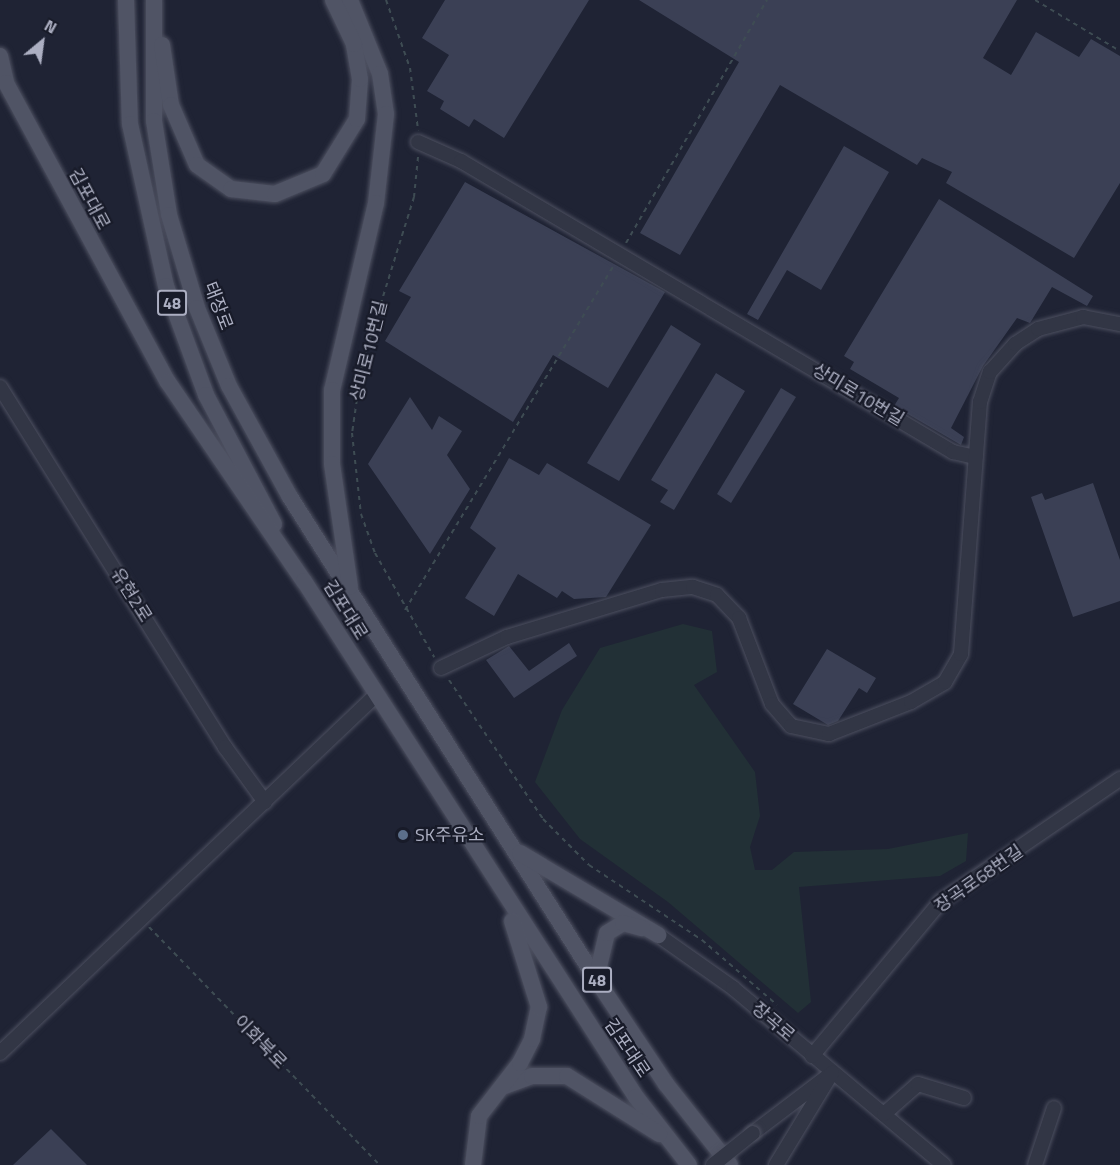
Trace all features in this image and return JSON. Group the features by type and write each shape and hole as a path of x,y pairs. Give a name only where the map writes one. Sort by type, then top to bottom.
{"main road":[{"name":"48","path":"126,0 132,135 166,286 206,395 304,581"},
{"path":"156,0 171,105 197,165 231,189 275,194 323,174 357,119 360,79 354,44 333,0"},
{"name":"태장로","path":"156,0 156,133 169,215 197,308 256,439 351,593"},
{"name":"김포대로","path":"350,0 380,74 386,114 376,203 332,390 332,464 351,593 596,979 730,1165"},
{"name":"김포대로","path":"0,56 2,75 168,382 304,581 501,892 669,1140 689,1165"},
{"path":"518,853 658,935"},
{"path":"472,1165 479,1116 502,1087 532,1039 539,1007 501,892"},
{"path":"596,979 602,943 614,926 633,924 658,935"},
{"path":"502,1087 532,1076 567,1076 669,1140"}],"street":[{"name":"상미로10번길","path":"418,142 461,160 953,452 975,457"},
{"path":"441,668 507,637 662,590 693,586 717,595 740,618 780,717 804,732 829,734 945,682 961,654 975,457 984,386 1009,349 1027,334 1067,320 1097,318 1120,324"},
{"name":"유현2로","path":"0,387 225,747 265,802"},
{"path":"0,1053 375,696"},
{"name":"장곡로68번길","path":"812,1056 941,901 1120,779"},
{"name":"장곡로","path":"658,935 733,988 944,1165"},
{"path":"713,1165 832,1073"},
{"path":"776,1165 832,1073"},
{"path":"884,1114 918,1084 964,1098"},
{"path":"1035,1165 1054,1108"}],"path":[{"name":"상미로10번길","path":"386,0 410,68 418,142 414,196 362,364 352,433 361,514 405,610 441,668 543,819 581,858 702,940 780,1009"},
{"path":"405,610 620,254 767,0"},
{"path":"1035,0 1120,51"},
{"name":"이화북로","path":"141,919 380,1165"}],"shaded area":[{"path":"683,624 712,631 717,672 694,685 755,772 760,816 750,847 755,870 772,870 794,852 888,849 968,833 966,861 940,876 799,887 811,1002 798,1013 668,902 580,839 535,782 562,710 600,648"}],"building":[{"path":"445,0 589,0 504,138 474,119 469,127 440,109 444,101 427,91 449,55 422,38"},
{"path":"639,0 1017,0 983,58 1011,75 1036,32 1079,57 1091,39 1120,56 1120,183 1074,258 946,183 952,172 922,158 917,165 780,85 680,255 640,233 739,62"},
{"path":"844,146 889,172 821,290 787,270 758,320 747,314"},
{"path":"465,182 665,292 608,388 553,355 513,422 385,341 411,297 399,291"},
{"path":"939,199 1093,296 1087,306 1052,287 1030,323 1017,318 983,366 951,428 964,437 961,445 894,406 899,398 850,369 854,362 844,356"},
{"path":"671,325 701,344 619,481 587,463"},
{"path":"716,373 745,391 674,510 660,502 668,490 651,480"},
{"path":"781,388 796,397 731,503 717,494"},
{"path":"410,397 432,430 439,416 462,431 447,455 470,489 430,554 368,464"},
{"path":"509,458 539,475 547,463 651,525 606,597 574,599 562,591 557,598 518,574 494,616 465,598 496,548 470,528"},
{"path":"1093,483 1120,560 1120,601 1073,617 1031,497 1042,493 1045,500"},
{"path":"569,643 577,656 514,698 486,660 509,646 529,671"},
{"path":"827,649 876,678 867,693 859,688 838,721 828,725 793,704"},
{"path":"51,1129 87,1165 13,1165"}],"place":[{"name":"SK주유소","path":"403,835"}]}
